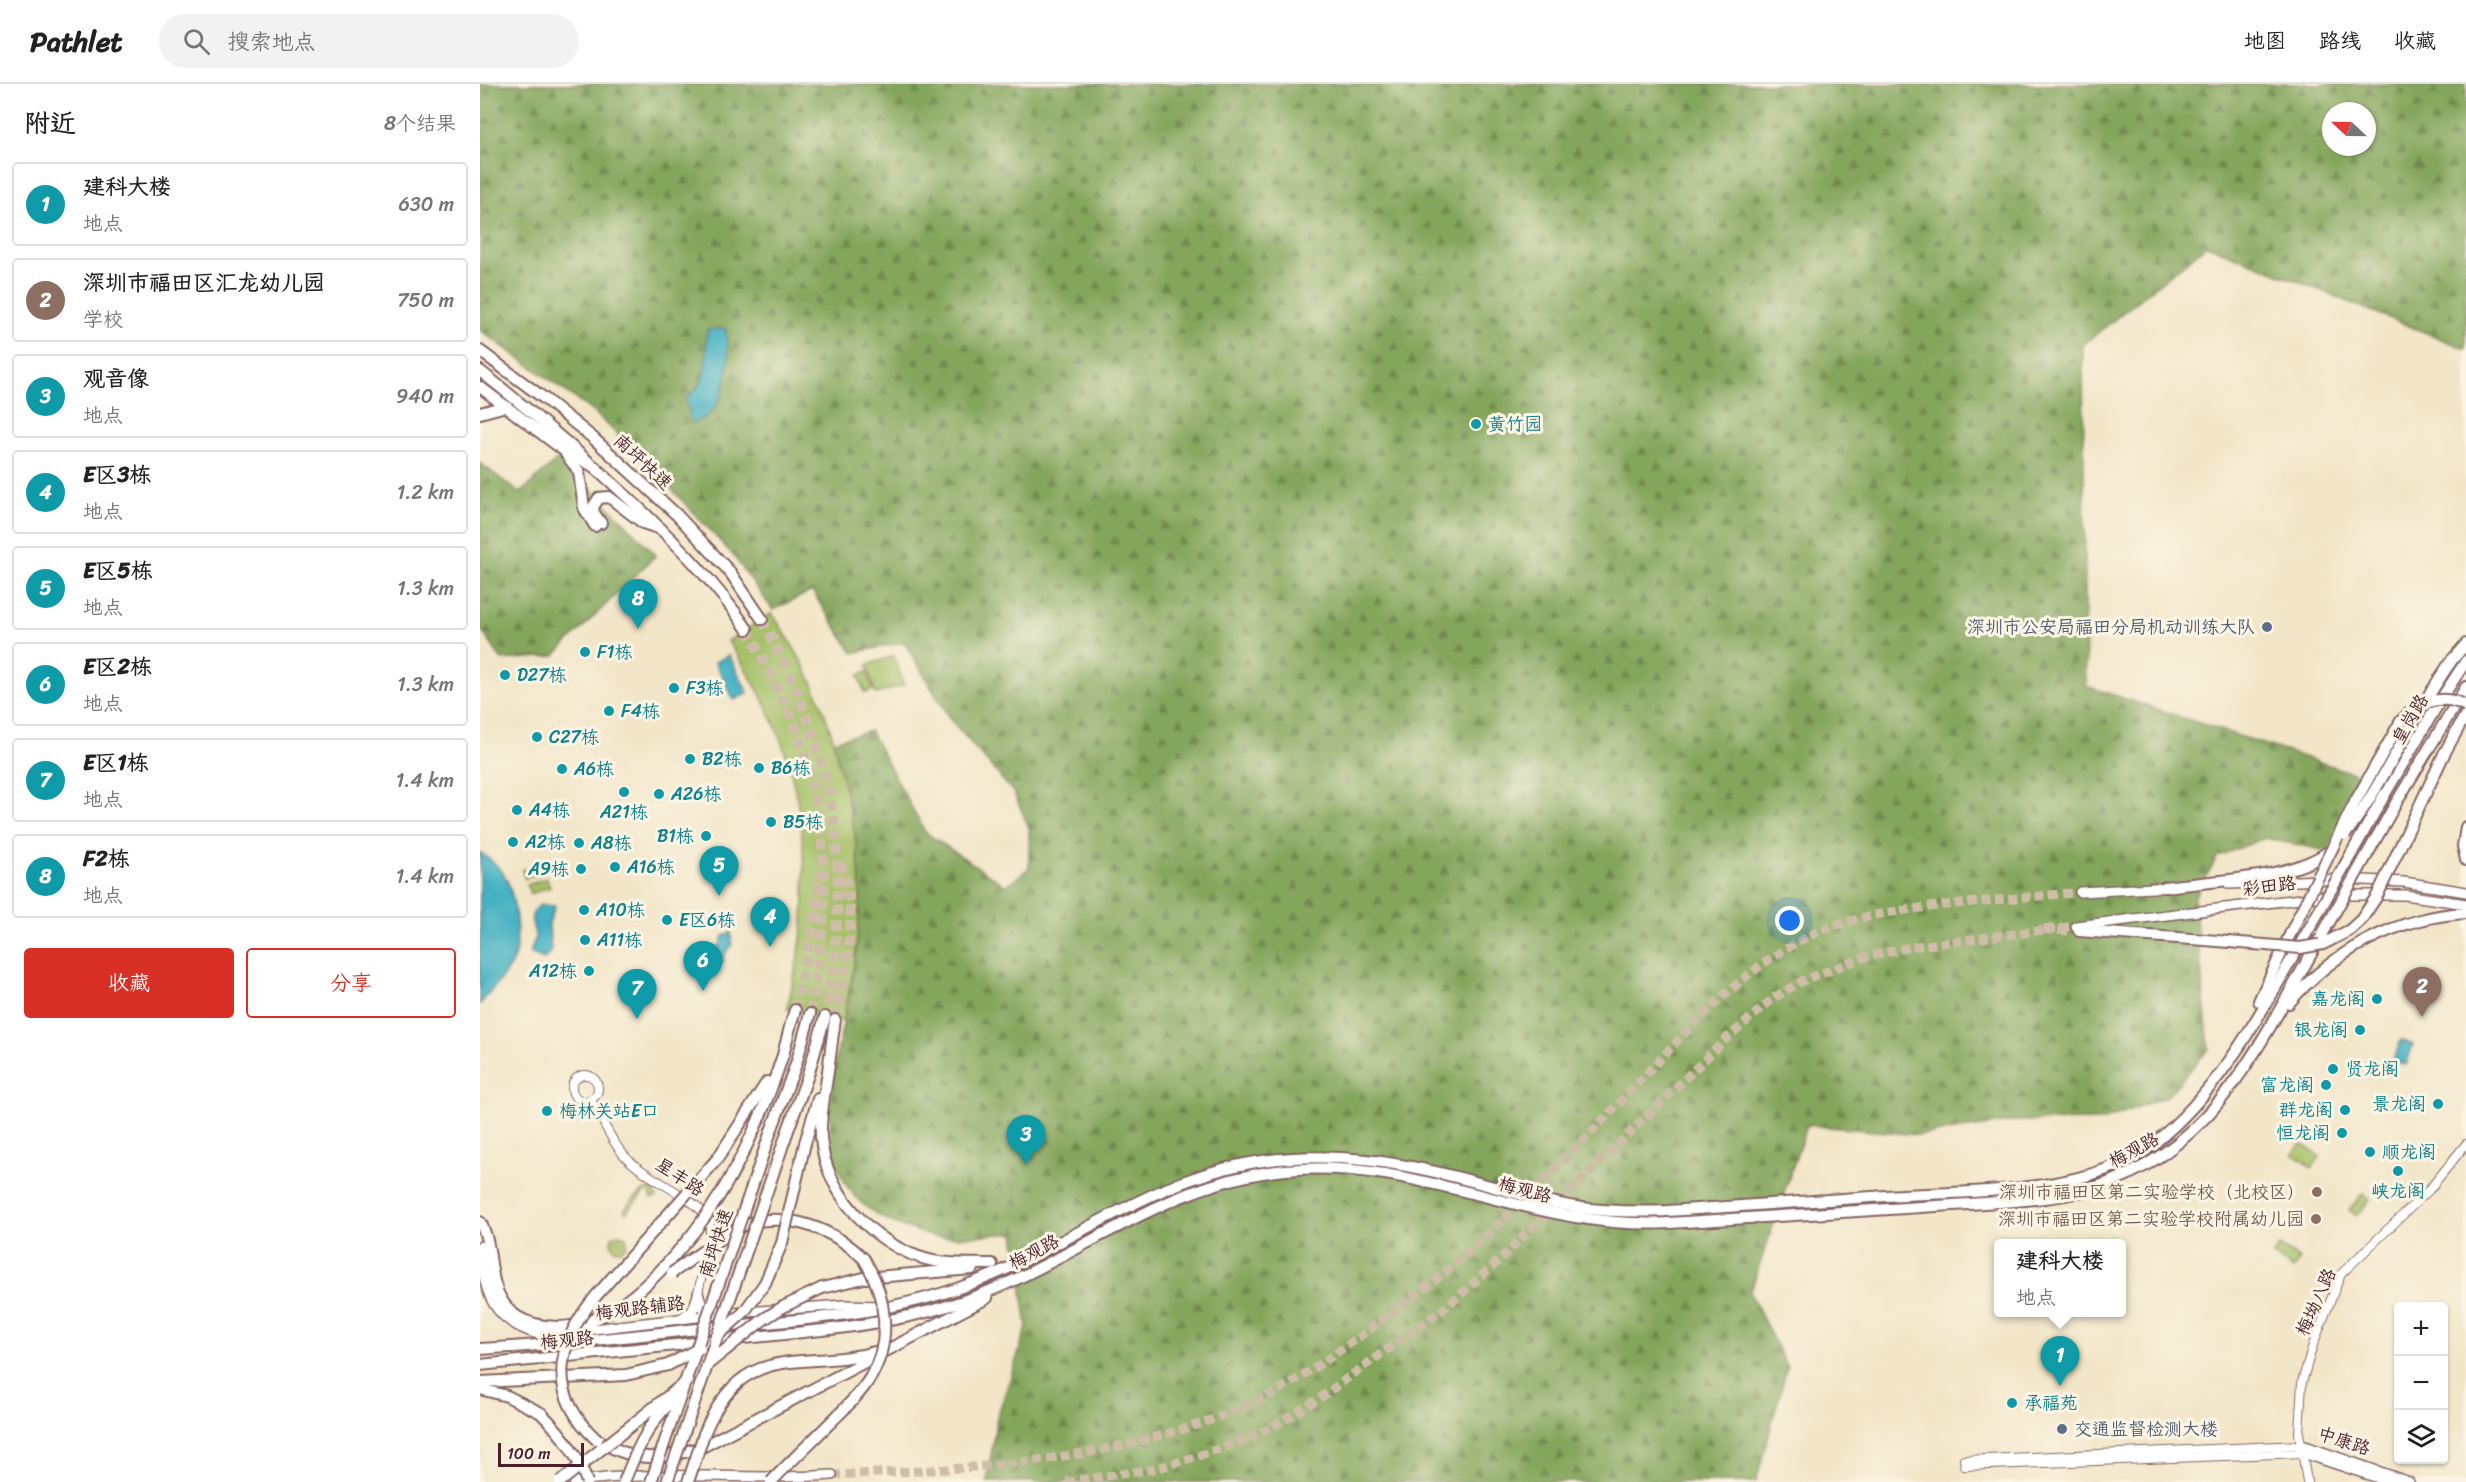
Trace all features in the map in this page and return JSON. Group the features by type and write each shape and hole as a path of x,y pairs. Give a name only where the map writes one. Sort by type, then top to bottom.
{"highway":[{"name":"南坪快速","path":"480,351 593,438 677,515 706,543 730,572 762,619"},
{"name":"南坪快速","path":"480,371 552,427 661,529 714,585 747,629"},
{"path":"480,387 562,449 595,467"},
{"path":"480,413 506,406"},
{"path":"562,449 579,472 584,508 598,525 593,507 599,498 609,496 643,523 661,529"},
{"path":"2165,887 2248,878 2295,868 2323,856 2345,835 2428,695 2466,644"},
{"name":"皇岗路","path":"2385,794 2440,699 2466,661"},
{"name":"皇岗路","path":"2396,803 2466,687"},
{"path":"2235,1053 2355,802 2401,721 2426,702 2447,700 2466,706"},
{"path":"2078,929 2300,948 2323,944 2350,930 2361,920 2377,896 2466,714"},
{"name":"梅观路","path":"480,1349 804,1319 897,1306 957,1289 1034,1255 1130,1204 1175,1184 1220,1170 1287,1158 1319,1156 1376,1160 1442,1174 1554,1203 1621,1212 1668,1211 2002,1189 2061,1181 2111,1168 2151,1146 2194,1107 2216,1082 2309,929 2385,794"},
{"name":"梅观路","path":"480,1365 880,1323 952,1305 984,1294 1037,1270 1117,1226 1181,1195 1225,1180 1287,1170 1345,1168 1402,1176 1552,1214 1623,1224 2016,1201 2070,1194 2114,1181 2131,1173 2181,1142 2218,1106 2264,1037 2396,803"},
{"path":"2466,827 2463,846 2466,859"},
{"path":"2264,1037 2308,982 2352,948 2396,926 2437,916 2466,913"},
{"path":"605,1315 649,1283 694,1232 710,1210 733,1173 753,1129 776,1074 795,1010"},
{"name":"南坪快速","path":"651,1482 796,1064 810,1014"},
{"name":"南坪快速","path":"667,1482 787,1133 830,1018 830,1055"},
{"path":"789,1029 762,1090 718,1158 596,1296 579,1317 569,1335 562,1362 564,1384 582,1424 597,1440 613,1449 633,1455 666,1458 702,1447 907,1342 1037,1270"},
{"path":"480,1382 626,1375 668,1365 705,1346 726,1330 744,1312 765,1283 782,1243 805,1143 830,1055"},
{"path":"830,1055 821,1110 822,1145 832,1178 852,1209 880,1236 913,1255 936,1262 992,1264"},
{"path":"480,1222 487,1237 496,1290 506,1307 526,1322 544,1326 586,1322 605,1315 629,1302 714,1243 747,1224 777,1221 825,1231 839,1238 864,1259 877,1286 884,1310 884,1335 875,1369 855,1398 771,1482"},
{"path":"560,1482 764,1319 822,1288 864,1278 949,1272 1034,1255"},
{"path":"624,1482 641,1441 656,1416 764,1319"},
{"path":"509,1347 558,1335"},
{"path":"688,1482 713,1415 740,1381 761,1368 785,1361 866,1355 907,1342"},
{"path":"480,1389 507,1396 541,1413 575,1454 587,1482"}],"main road":[{"name":"彩田路","path":"2080,892 2344,879 2404,882 2466,892"},
{"name":"彩田路","path":"2078,929 2333,895 2405,895 2466,904"},
{"name":"梅观路辅路","path":"480,1246 485,1286 495,1306 513,1324 533,1333 558,1335 731,1313 844,1305 897,1306"},
{"path":"698,1293 703,1308 731,1313"},
{"path":"678,1320 693,1310 698,1293"},
{"name":"中康路","path":"2302,1449 2390,1482"},
{"name":"中康路","path":"2302,1449 2409,1482"},
{"path":"574,1482 640,1474 714,1479 768,1479 832,1475"}],"street":[{"name":"星丰路","path":"591,1100 628,1159 671,1191 694,1203 710,1220 710,1239 698,1293"},
{"name":"梅坳八路","path":"2307,1482 2299,1429 2302,1382 2313,1345 2341,1274 2429,1190 2466,1144"},
{"path":"1964,1463 2302,1449"}],"green space":[{"path":"480,84 2466,84 2466,349 2207,245 2083,345 2086,686 2368,778 2327,851 2265,838 2218,856 2194,898 2209,1049 2167,1096 2104,1120 2017,1121 1919,1135 1807,1125 1750,1293 1787,1367 1756,1482 987,1482 996,1421 1027,1327 1014,1233 937,1237 902,1226 867,1208 845,1183 834,1153 830,1120 832,1084 854,969 858,938 860,877 856,838 833,741 870,731 926,833 1006,886 1029,868 1029,828 1014,793 950,719 904,642 853,653 812,591 773,610 732,554 649,465 594,412 480,330"},
{"path":"560,457 656,555 554,656 502,660 480,628 480,463 520,493"},
{"path":"772,613 799,657 818,696 837,751 851,811 859,868 860,910 855,958 843,1021 787,1009 799,952 803,918 804,872 801,824 786,755 773,721 756,686 728,641"},
{"path":"894,656 904,685 876,694 867,665"},
{"path":"867,672 873,690 865,693 858,675"},
{"path":"543,863 546,872 525,879 522,870"},
{"path":"547,878 550,887 530,894 527,885"},
{"path":"2301,1143 2320,1157 2312,1168 2293,1154"},
{"path":"653,1188 657,1197 651,1199 648,1190 645,1191 626,1213 624,1211 636,1196 644,1191"},
{"path":"2363,1193 2370,1200 2356,1216 2349,1210"},
{"path":"616,1234 622,1234 627,1242 625,1248 616,1250 611,1245 611,1239"},
{"path":"2279,1246 2300,1259 2293,1269 2273,1255"}],"water":[{"path":"725,328 728,354 725,383 721,396 714,408 704,417 692,423 686,399 700,384 703,376 707,330"},
{"path":"729,655 748,693 734,700 715,662"},
{"path":"480,852 506,878 514,907 517,942 510,966 480,1004"},
{"path":"540,905 555,906 549,924 551,951 544,959 530,953 535,938 532,918 535,909"},
{"path":"731,932 732,945 725,954 723,962 717,965 705,955 712,947 720,946 722,937"},
{"path":"2401,1040 2413,1045 2406,1065 2393,1060"}],"tunnel":[{"path":"762,619 807,718 822,766 832,812 837,860 838,909 825,1017"},
{"path":"747,629 793,721 813,787 819,820 823,852 823,915 810,1014"},
{"path":"835,1020 846,961 850,921 847,883 841,864"},
{"path":"795,1010 821,872"},
{"path":"832,1475 994,1465 1100,1450 1153,1438 1204,1422 1255,1402 1295,1380 1359,1337 1462,1258 1541,1184 1701,1017 1747,976 1772,958 1817,933 1879,914 1944,905 2080,892"},
{"path":"1066,1482 1155,1469 1201,1455 1272,1427 1320,1398 1446,1307 1496,1263 1726,1039 1775,997 1804,980 1865,957 1910,947 2076,926"},
{"path":"2043,929 2079,931"}],"place":[{"name":"黄竹园","path":"1476,424"},
{"name":"深圳市公安局福田分局机动训练大队","path":"2267,627"},
{"name":"F2栋","path":"638,629"},
{"name":"F1栋","path":"585,652"},
{"name":"D27栋","path":"505,675"},
{"name":"F3栋","path":"674,688"},
{"name":"F4栋","path":"609,711"},
{"name":"C27栋","path":"537,737"},
{"name":"B2栋","path":"690,759"},
{"name":"B6栋","path":"759,768"},
{"name":"A6栋","path":"562,769"},
{"name":"A21栋","path":"624,792"},
{"name":"A26栋","path":"659,794"},
{"name":"A4栋","path":"517,810"},
{"name":"B5栋","path":"771,822"},
{"name":"B1栋","path":"706,836"},
{"name":"A2栋","path":"513,842"},
{"name":"A8栋","path":"579,843"},
{"name":"A16栋","path":"615,867"},
{"name":"A9栋","path":"581,869"},
{"name":"E区5栋","path":"719,896"},
{"name":"A10栋","path":"584,910"},
{"name":"E区6栋","path":"667,920"},
{"name":"A11栋","path":"585,940"},
{"name":"E区3栋","path":"770,947"},
{"name":"A12栋","path":"589,971"},
{"name":"E区2栋","path":"703,991"},
{"name":"嘉龙阁","path":"2377,999"},
{"name":"深圳市福田区汇龙幼儿园","path":"2422,1017"},
{"name":"E区1栋","path":"637,1019"},
{"name":"银龙阁","path":"2360,1030"},
{"name":"贤龙阁","path":"2333,1069"},
{"name":"富龙阁","path":"2326,1085"},
{"name":"景龙阁","path":"2438,1104"},
{"name":"群龙阁","path":"2345,1110"},
{"name":"梅林关站E口","path":"547,1111"},
{"name":"恒龙阁","path":"2342,1133"},
{"name":"顺龙阁","path":"2370,1152"},
{"name":"观音像","path":"1026,1165"},
{"name":"峡龙阁","path":"2398,1171"},
{"name":"深圳市福田区第二实验学校（北校区）","path":"2317,1192"},
{"name":"深圳市福田区第二实验学校附属幼儿园","path":"2316,1219"},
{"name":"建科大楼","path":"2060,1386"},
{"name":"承福苑","path":"2012,1403"},
{"name":"交通监督检测大楼","path":"2062,1429"}]}
